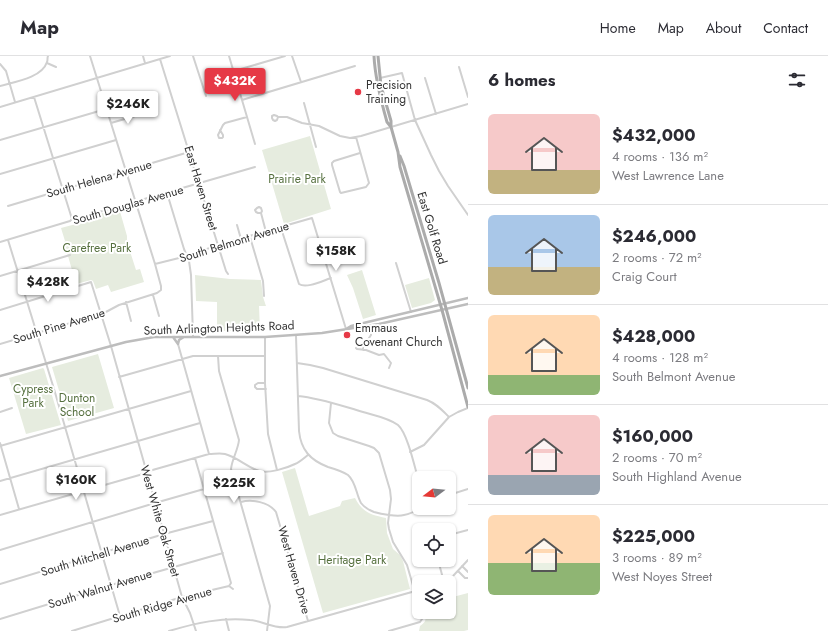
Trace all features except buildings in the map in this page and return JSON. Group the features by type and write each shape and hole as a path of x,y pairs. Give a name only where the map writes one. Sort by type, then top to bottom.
{"main road":[{"name":"East Golf Road","path":"374,56 378,89 387,122 391,127"},
{"name":"East Golf Road","path":"378,56 380,78 391,121 391,127 447,309 468,388"},
{"name":"East Golf Road","path":"398,152 400,167 442,310 468,408"},
{"name":"South Arlington Heights Road","path":"346,329 351,326 468,298"},
{"name":"South Arlington Heights Road","path":"0,376 126,342 154,337 296,336 371,326 468,304"},
{"path":"173,337 178,344 179,340 184,336"}],"street":[{"path":"0,86 36,75 47,63 48,56"},
{"path":"90,56 155,264"},
{"path":"143,56 145,63"},
{"path":"0,107 170,56"},
{"path":"193,56 206,96"},
{"path":"229,56 255,144"},
{"path":"234,71 285,56"},
{"path":"292,56 301,82"},
{"name":"East Haven Street","path":"160,59 228,274"},
{"path":"47,63 56,67"},
{"path":"0,64 6,71 15,102"},
{"path":"242,100 355,66"},
{"path":"459,67 468,97"},
{"path":"380,78 402,73 415,120 439,171 468,215"},
{"path":"425,78 436,114"},
{"path":"34,97 72,218"},
{"path":"304,103 316,147"},
{"path":"278,117 287,117 302,123 319,126 345,137 356,137 468,104"},
{"path":"0,140 106,109"},
{"path":"111,123 142,114"},
{"path":"220,130 225,123 247,117"},
{"path":"356,137 369,182 366,187 342,193 340,192 332,163 334,161 360,153"},
{"path":"0,174 116,140"},
{"name":"South Helena Avenue","path":"8,206 190,152"},
{"name":"South Douglas Avenue","path":"0,242 70,221 72,218 75,219 255,167"},
{"path":"167,193 189,261 191,275 193,336"},
{"path":"261,213 266,232"},
{"name":"South Belmont Avenue","path":"155,264 187,256 312,218 331,278"},
{"path":"237,225 241,239"},
{"path":"281,228 298,284 300,286 307,286 331,278 346,329"},
{"path":"250,237 263,280 264,296"},
{"path":"8,240 37,333 120,616"},
{"path":"0,276 70,255"},
{"path":"396,263 410,312"},
{"name":"South Pine Avenue","path":"0,344 108,312 126,302 157,293 161,290 161,286 155,264"},
{"name":"West White Oak Street","path":"27,302 91,282 111,346 182,597 190,613 196,631"},
{"path":"152,294 159,316"},
{"path":"0,310 27,302"},
{"path":"126,302 131,321"},
{"path":"363,350 363,347 371,335 371,326"},
{"path":"296,336 299,436 308,455 317,462 348,475 354,483 362,504 373,512 397,516 412,512"},
{"path":"265,337 265,383 268,434 277,470"},
{"path":"178,344 209,454"},
{"path":"356,348 384,354 390,363 389,368"},
{"path":"119,377 197,356 265,356"},
{"path":"218,356 218,367 239,440 239,446 231,469 270,606 267,631"},
{"path":"297,363 323,368 427,400 440,407 449,417"},
{"path":"265,383 258,383 255,387 266,389"},
{"path":"19,509 0,445 191,391"},
{"path":"298,396 311,397 387,419 398,425 404,435 416,471"},
{"path":"331,403 329,423 333,432 338,436 374,448 379,453 390,490 391,500 388,523 393,542 407,565 412,581"},
{"path":"0,412 12,408"},
{"path":"410,452 424,445 449,417 468,408"},
{"path":"0,481 137,440 200,423"},
{"path":"0,515 209,454 222,454 234,458 260,471 277,470 297,464 308,455"},
{"path":"195,458 223,552 231,583 229,586 232,589"},
{"path":"0,550 204,489"},
{"path":"456,493 468,489"},
{"name":"West Haven Drive","path":"241,502 246,500 269,505 276,512 308,621"},
{"name":"South Mitchell Avenue","path":"0,584 164,534 213,521"},
{"path":"456,534 468,530"},
{"name":"South Walnut Avenue","path":"0,619 223,552"},
{"path":"454,575 468,560"},
{"path":"462,566 468,572"},
{"path":"458,571 465,578 468,578"},
{"name":"South Ridge Avenue","path":"72,631 182,597 229,586"},
{"path":"170,631 205,621 226,619 250,620 283,628 412,592"},
{"path":"226,619 229,631"},
{"path":"389,631 422,621 422,619"}],"green space":[{"name":"Prairie Park","path":"310,136 331,209 284,224 262,150"},
{"name":"Carefree Park","path":"119,208 127,236 127,242 136,270 140,269 144,282 111,292 108,285 96,289 93,281 91,280 76,284 61,228 76,224 75,221"},
{"path":"362,270 376,315 363,319 347,275"},
{"path":"195,275 230,279 261,280 263,297 266,306 259,306 260,331 217,331 217,302 196,301"},
{"path":"429,278 435,300 431,303 412,308 405,285"},
{"name":"Dunton School","path":"98,354 114,408 68,421 52,367"},
{"name":"Cypress Park","path":"43,368 61,425 26,434 9,378"},
{"name":"Heritage Park","path":"295,468 309,516 340,506 342,501 355,498 364,510 376,516 386,518 387,533 393,549 400,555 403,561 410,589 323,613 282,472"},
{"path":"468,593 468,630 419,631 420,626 424,623 425,619 456,619 456,596"}],"place":[{"name":"Precision Training","path":"358,92"},
{"name":"Emmaus Covenant Church","path":"347,335"}]}
